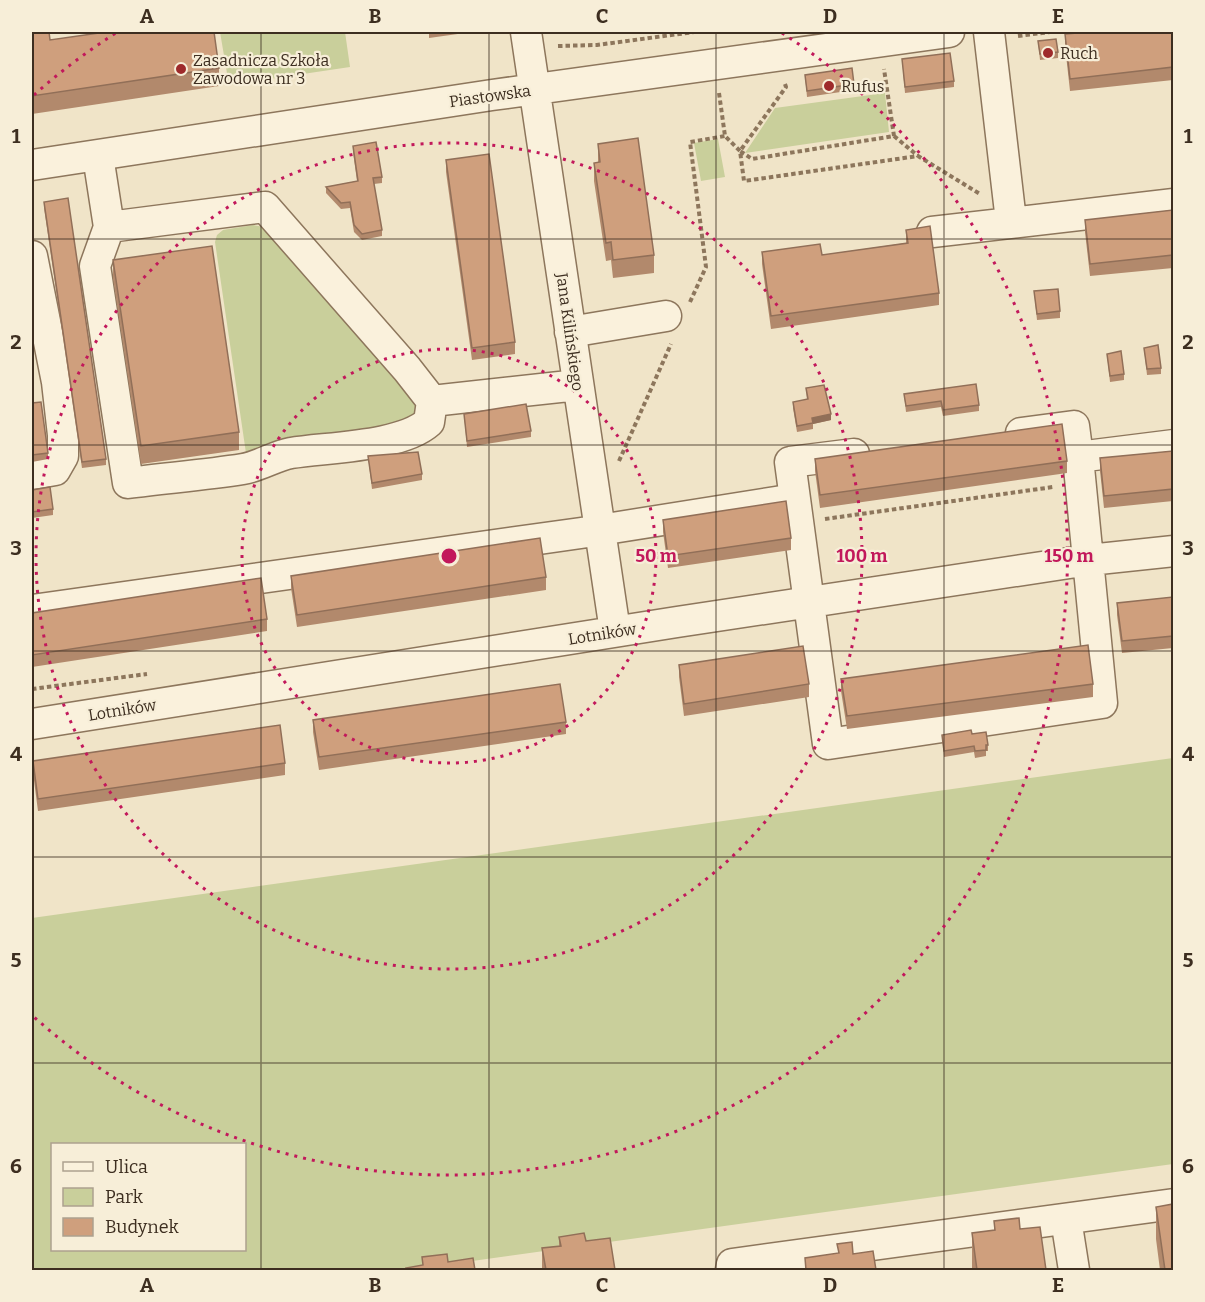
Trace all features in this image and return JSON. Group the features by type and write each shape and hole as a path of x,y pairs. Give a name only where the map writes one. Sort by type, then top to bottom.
{"street":[{"name":"Jana Kilińskiego","path":"526,32 598,530 615,632"},
{"name":"Piastowska","path":"32,165 535,89 949,32"},
{"path":"989,32 1011,221"},
{"path":"98,156 109,227 95,266 128,483 243,469 287,454 399,438 417,432 429,422 432,401 407,369 265,207 109,227"},
{"path":"932,232 1011,221 1173,204"},
{"path":"32,256 44,383 63,456 55,470 32,474"},
{"path":"570,332 666,316"},
{"path":"432,401 578,385"},
{"path":"885,450 790,462 828,744 1102,703 1074,426 991,437"},
{"path":"1080,470 1173,445"},
{"path":"32,610 598,530 796,511"},
{"name":"Lotników","path":"32,724 809,602 1089,560 1173,551"},
{"path":"731,1270 732,1264 1173,1204"},
{"path":"1066,1219 1074,1270"}],"path":[{"path":"558,46 597,45 694,32"},
{"path":"884,68 894,136 918,156 986,198"},
{"path":"785,79 786,87 740,151 744,181 918,156"},
{"path":"719,93 725,136 752,159 894,136"},
{"path":"796,511 1080,470"},
{"path":"32,689 150,674"}],"green space":[{"path":"220,32 345,32 350,67 229,85"},
{"path":"885,93 889,132 745,153 775,108"},
{"path":"718,139 725,177 701,181 694,143"},
{"path":"253,225 264,227 411,394 415,406 414,418 247,460 215,242 217,235 223,230"},
{"path":"1173,758 1173,1164 407,1270 32,1270 32,918"}],"building":[{"path":"32,32 49,32 50,40 106,32 214,32 219,68 32,96"},
{"path":"1173,32 1173,67 1070,79 1065,34"},
{"path":"1056,39 1058,52 1040,54 1038,41"},
{"path":"950,53 954,81 905,87 902,59"},
{"name":"Rufus","path":"852,68 854,84 807,91 805,75"},
{"path":"638,138 654,255 613,260 611,242 606,243 594,163 600,162 598,144"},
{"path":"376,142 382,177 373,178 382,230 362,234 354,225 350,202 341,203 326,187 358,181 353,146"},
{"path":"489,154 515,342 472,348 446,160"},
{"path":"68,198 106,459 82,462 44,202"},
{"path":"1173,210 1173,255 1090,264 1085,220"},
{"path":"930,226 939,293 771,316 762,252 820,244 822,255 908,243 906,230"},
{"path":"212,246 239,432 141,446 113,260"},
{"path":"1058,289 1060,311 1037,314 1034,291"},
{"path":"1158,345 1161,368 1147,369 1144,348"},
{"path":"1121,351 1124,374 1110,376 1107,354"},
{"path":"976,384 979,405 943,410 941,401 906,406 904,394"},
{"path":"824,385 831,414 812,418 813,423 797,426 793,402 808,399 806,388"},
{"path":"41,402 48,453 32,455 32,403"},
{"path":"526,404 531,431 467,441 464,414"},
{"path":"1062,424 1067,461 820,495 815,459"},
{"path":"1173,451 1173,489 1104,496 1100,458"},
{"path":"418,452 422,474 372,483 368,456"},
{"path":"50,487 53,509 32,512 32,490"},
{"path":"786,501 791,538 668,556 663,520"},
{"path":"540,538 546,577 297,615 291,576"},
{"path":"261,578 267,619 32,655 32,613"},
{"path":"1173,597 1173,636 1122,641 1117,603"},
{"path":"1088,645 1093,684 847,716 841,679"},
{"path":"803,646 809,684 684,704 679,665"},
{"path":"560,684 566,722 319,757 313,720"},
{"path":"280,725 285,763 38,799 33,761"},
{"path":"971,730 972,734 986,732 988,745 986,745 986,750 975,751 974,746 944,751 942,735"},
{"path":"1173,1204 1173,1270 1165,1270 1156,1207"},
{"path":"1019,1218 1020,1229 1040,1227 1046,1270 977,1270 972,1233 995,1230 994,1221"},
{"path":"584,1233 586,1241 610,1238 615,1270 546,1270 542,1248 561,1246 559,1237"},
{"path":"852,1242 853,1254 873,1251 876,1270 806,1270 805,1258 839,1253 837,1244"},
{"path":"447,1254 448,1262 473,1258 475,1270 407,1270 406,1268 423,1265 422,1257"}],"place":[{"name":"Ruch","path":"1048,53"},
{"name":"Zasadnicza Szkoła Zawodowa nr 3","path":"181,69"},
{"name":"Rufus","path":"829,86"}]}
